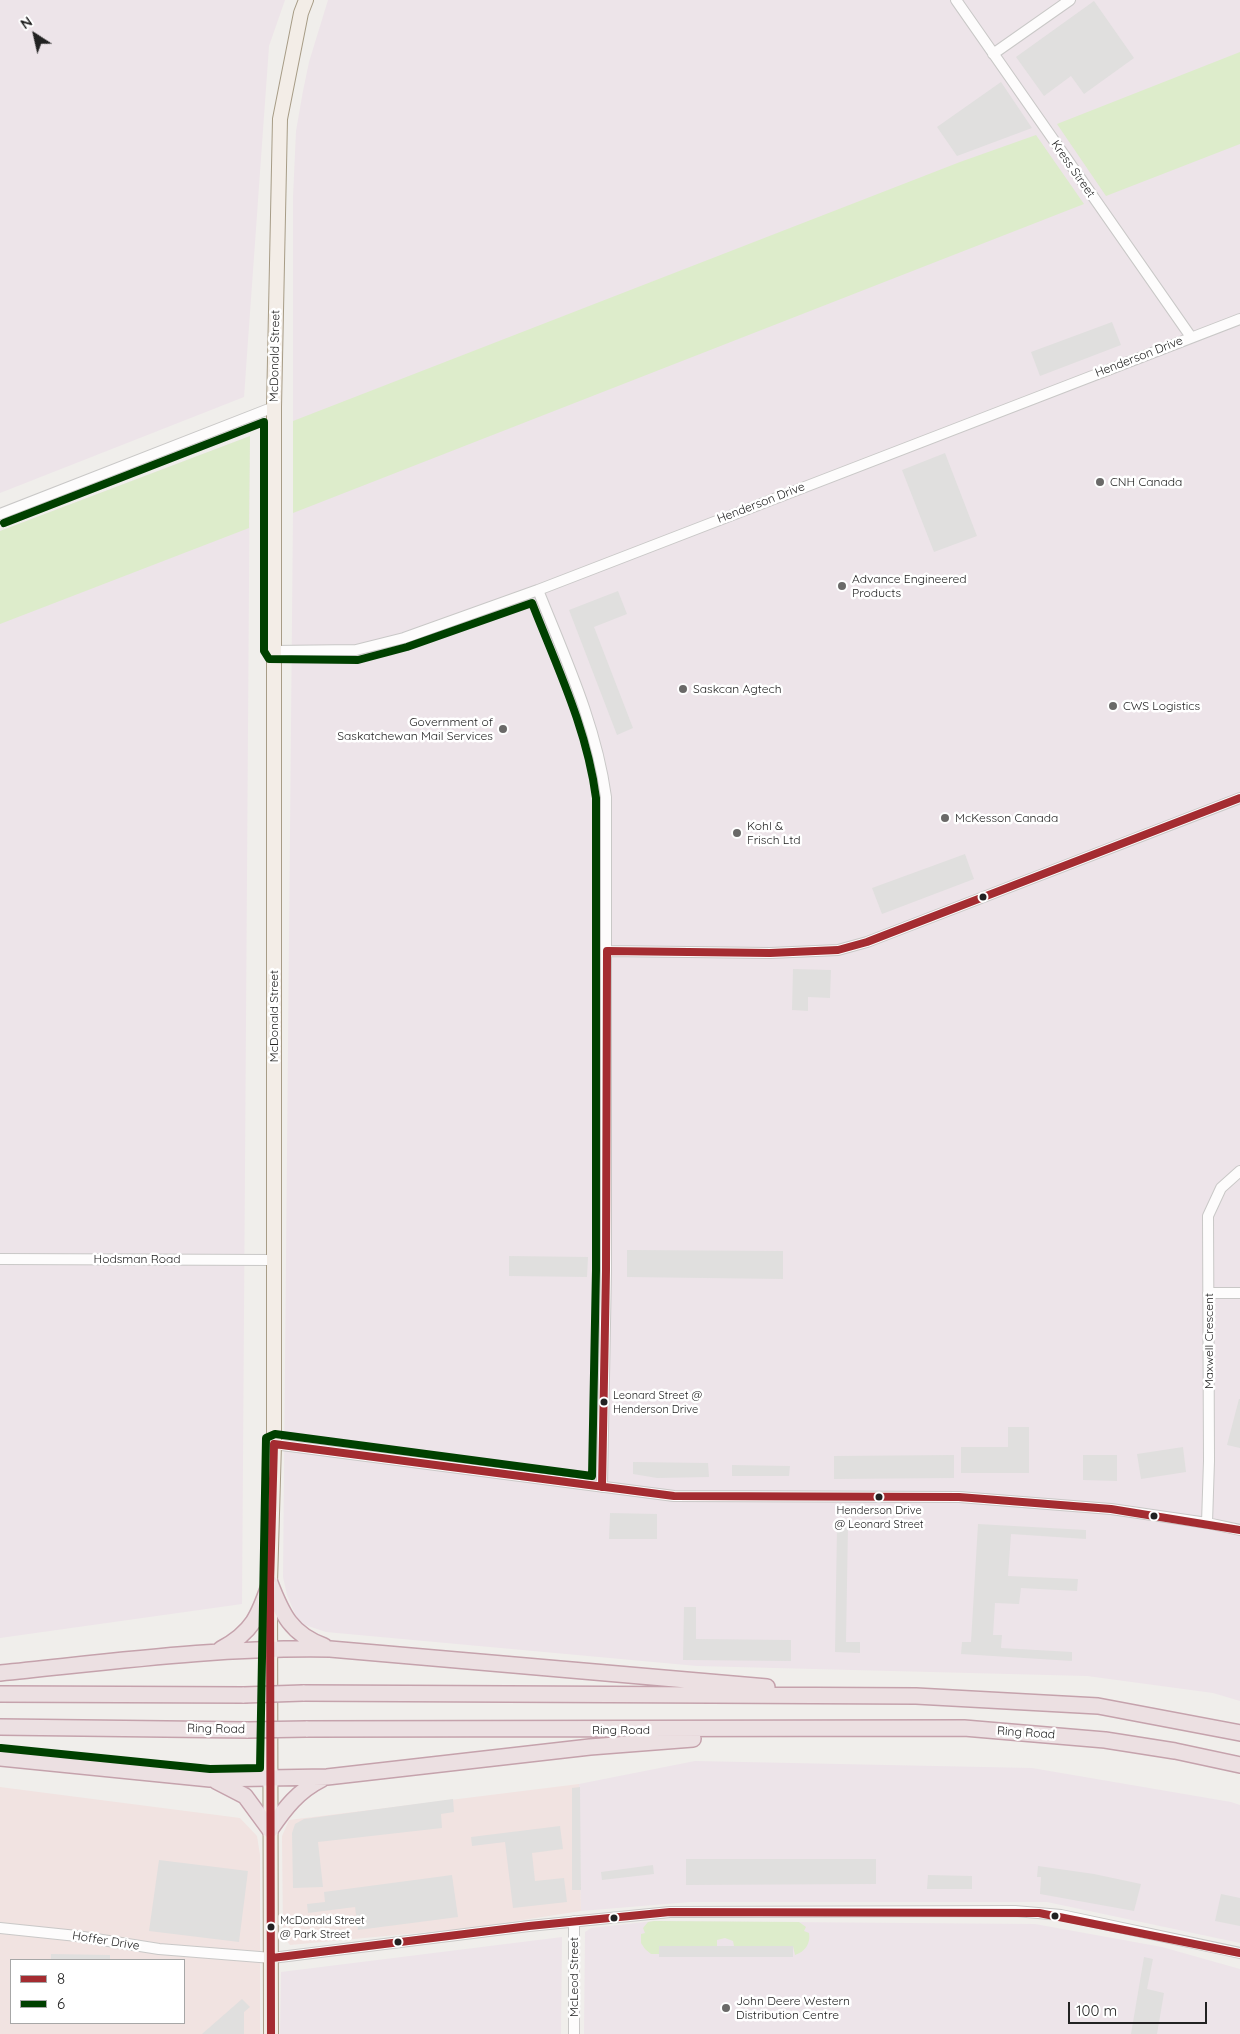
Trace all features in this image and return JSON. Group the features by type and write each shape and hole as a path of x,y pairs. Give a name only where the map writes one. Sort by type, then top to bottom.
{"highway":[{"path":"270,1583 281,1610 298,1632 308,1640 330,1649"},
{"path":"216,1652 238,1640 250,1629 259,1614 270,1583"},
{"path":"0,1673 216,1652 272,1648 330,1649 713,1683 1098,1706 1240,1734"},
{"path":"0,1694 244,1695 303,1693 916,1696"},
{"name":"Ring Road","path":"0,1727 248,1730 800,1730 964,1728 1060,1735 1175,1751 1240,1765"},
{"path":"0,1758 210,1779 327,1777 590,1747 800,1730"},
{"path":"210,1779 231,1787 245,1796 270,1830 295,1797 306,1787 327,1777"}],"main road":[{"name":"McDonald Street","path":"271,2034 270,1778 272,1648 270,1583 274,1444 274,407 280,119 301,13 306,0"}],"street":[{"name":"Kress Street","path":"956,0 1190,337"},
{"path":"993,54 1070,0"},
{"name":"Henderson Drive","path":"274,650 356,650 404,638 538,590 1240,319"},
{"path":"0,514 274,407"},
{"path":"538,590 593,730 602,766 606,797 606,1276 602,1487"},
{"path":"607,951 770,954 838,950 867,942 1240,798"},
{"name":"Maxwell Crescent","path":"1207,1523 1209,1461 1208,1216 1220,1188 1240,1171"},
{"name":"Hodsman Road","path":"0,1259 274,1260"},
{"path":"1208,1293 1240,1294"},
{"path":"274,1444 674,1496 959,1497 1071,1505 1207,1523 1240,1530"},
{"name":"Hoffer Drive","path":"0,1928 77,1936 159,1949 272,1958 574,1921 670,1912 1022,1912 1061,1915 1240,1953"},
{"name":"McLeod Street","path":"574,1921 574,2034"}],"shaded area":[{"path":"0,0 285,0 269,46 244,397 0,493"},
{"path":"328,0 1240,0 1240,1701 1213,1693 1087,1676 697,1666 326,1632 299,1623 287,1595 283,1577 293,513 293,197 296,131 303,91 309,62"},
{"path":"1094,1 1134,58 1084,94 1071,76 1044,96 1016,57"},
{"path":"1001,82 1032,128 957,156 937,127"},
{"path":"1112,322 1121,345 1040,376 1031,352"},
{"path":"250,436 242,1604 0,1638 0,531"},
{"path":"945,453 977,536 934,552 902,470"},
{"path":"618,591 627,614 594,627 633,728 617,735 569,610"},
{"path":"965,854 974,879 882,914 872,888"},
{"path":"793,969 831,970 830,998 808,997 808,1011 792,1010"},
{"path":"627,1250 783,1251 783,1279 627,1277"},
{"path":"509,1256 588,1257 587,1277 509,1276"},
{"path":"1240,1399 1240,1448 1227,1445"},
{"path":"1008,1427 1029,1427 1029,1473 961,1473 961,1447 1008,1447"},
{"path":"1183,1447 1186,1472 1141,1479 1137,1454"},
{"path":"954,1455 954,1478 834,1479 834,1456"},
{"path":"1083,1455 1117,1455 1117,1481 1083,1480"},
{"path":"633,1462 708,1463 709,1477 657,1478 633,1474"},
{"path":"732,1465 790,1466 789,1476 732,1476"},
{"path":"610,1513 657,1514 657,1539 609,1539"},
{"path":"978,1524 1086,1530 1086,1539 1011,1534 1008,1576 1078,1579 1077,1591 1021,1588 1019,1604 995,1603 993,1635 1002,1635 1001,1648 1072,1652 1072,1661 961,1654 962,1642 971,1642"},
{"path":"837,1526 848,1526 846,1642 860,1642 860,1653 835,1652"},
{"path":"684,1607 696,1607 696,1639 791,1640 791,1661 683,1660"},
{"path":"695,1761 1032,1768 1240,1805 1240,1943 1047,1902 690,1902 581,1911 579,1784"},
{"path":"579,1784 581,1911 471,1928 290,1945 283,1936 282,1836 289,1820"},
{"path":"0,1787 240,1818 257,1836 260,1855 260,2034 0,2034"},
{"path":"580,1787 581,1890 572,1890 572,1788"},
{"path":"453,1799 454,1812 441,1814 442,1828 318,1842 323,1887 293,1888 292,1833 295,1824 304,1819"},
{"path":"560,1826 563,1849 532,1853 535,1881 564,1878 567,1902 513,1908 505,1842 472,1846 471,1837"},
{"path":"686,1859 876,1859 876,1884 686,1885"},
{"path":"159,1860 248,1871 239,1942 149,1931"},
{"path":"653,1865 654,1874 602,1880 601,1872"},
{"path":"1038,1866 1094,1874 1141,1884 1134,1911 1040,1894 1041,1877 1037,1877"},
{"path":"452,1875 458,1917 358,1930 355,1907 308,1913 307,1904 325,1902 324,1892"},
{"path":"928,1875 972,1876 972,1889 927,1889"},
{"path":"1221,1894 1240,1898 1240,1926 1215,1921"},
{"path":"654,1921 1035,1924 1162,1947 1240,1969 1240,2034 584,2034 585,1932 591,1928"},
{"path":"562,1937 561,2034 280,2034 281,1972"},
{"path":"659,1946 793,1946 793,1957 659,1957"},
{"path":"51,1954 110,1955 110,1959 51,1959"},
{"path":"1144,1957 1153,1959 1147,1989 1164,1993 1157,2034 1131,2034"},
{"path":"242,1999 250,2007 244,2012 244,2034 202,2034"}],"green space":[{"path":"1240,52 1240,144 1106,196 1057,124"},
{"path":"1036,135 1084,204 293,513 293,421 960,162"},
{"path":"250,436 249,528 0,624 0,531"},
{"path":"648,1922 799,1922 806,1927 804,1931 809,1933 809,1940 804,1949 795,1955 793,1946 734,1946 733,1941 725,1938 717,1940 717,1946 659,1946 659,1954 651,1954 641,1943 641,1934 645,1933 643,1928"}],"transit line":[{"name":"6","path":"1,1748 210,1769 260,1768 266,1438 275,1434 592,1476 596,1270 596,798 586,747 570,699 532,603 407,647 358,660 269,659 264,651 264,422 4,523"},
{"name":"8","path":"602,1487 606,1270 607,951 770,953 838,950 867,942 1240,798"},
{"name":"8","path":"274,1444 674,1496 959,1497 1111,1509 1240,1530"},
{"name":"8","path":"271,2034 270,1583 274,1444"},
{"name":"8","path":"272,1958 529,1926 670,1912 1039,1913 1240,1953"}],"place":[{"name":"CNH Canada","path":"1100,482"},
{"name":"Advance Engineered Products","path":"842,586"},
{"name":"Saskcan Agtech","path":"683,689"},
{"name":"CWS Logistics","path":"1113,706"},
{"name":"Government of Saskatchewan Mail Services","path":"503,729"},
{"name":"McKesson Canada","path":"945,818"},
{"name":"Kohl & Frisch Ltd","path":"737,833"},
{"name":"Leonard Street @ Henderson Drive","path":"604,1402"},
{"name":"Henderson Drive @ Leonard Street","path":"879,1497"},
{"name":"McDonald Street @ Park Street","path":"271,1927"},
{"name":"John Deere Western Distribution Centre","path":"726,2008"}]}
